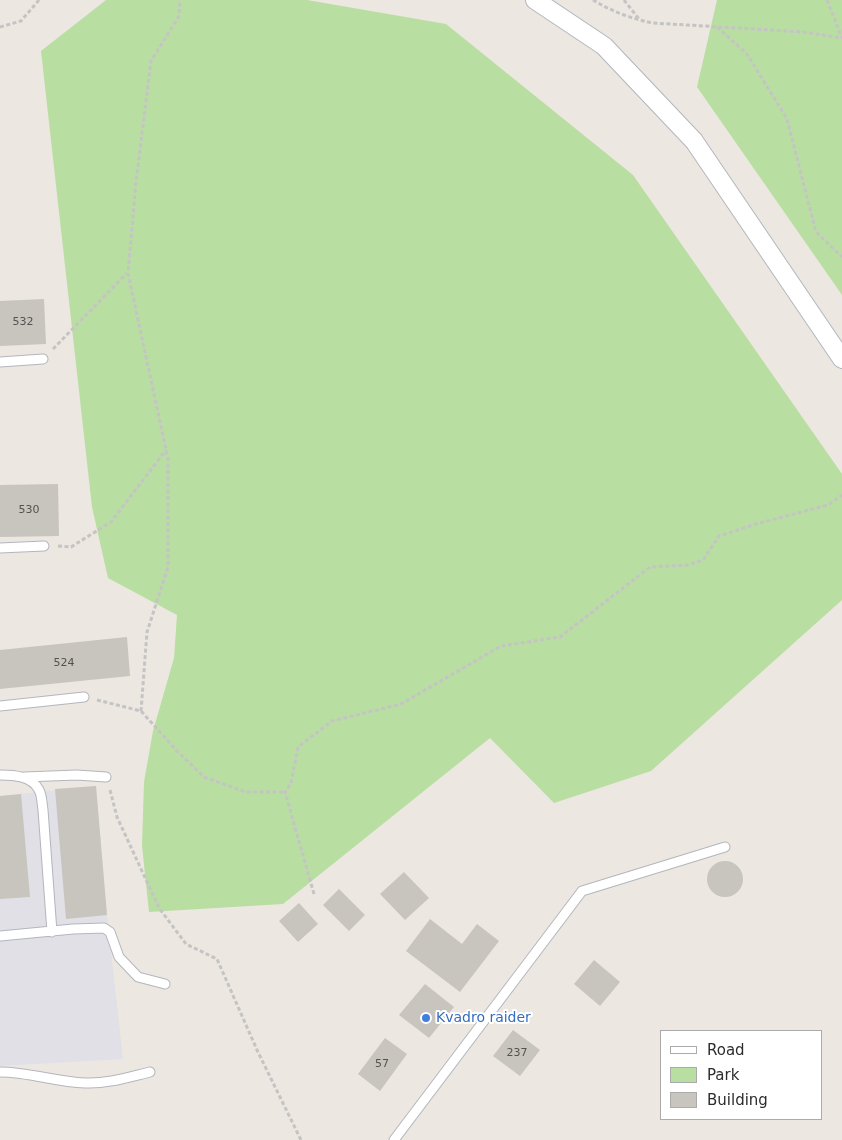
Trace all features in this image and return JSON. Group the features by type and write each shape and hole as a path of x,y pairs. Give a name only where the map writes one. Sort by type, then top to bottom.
{"street":[{"path":"535,0 604,46 694,141 842,359"}],"lane":[{"path":"0,362 43,359"},
{"path":"0,548 44,546"},
{"path":"0,706 84,697"},
{"path":"0,775 20,777 77,775 106,777"},
{"path":"20,777 29,780 40,790 52,932"},
{"path":"394,1140 582,891 725,847"},
{"path":"0,936 96,927 104,928 110,932 119,957 138,977 165,984"},
{"path":"0,1072 15,1072 84,1083 102,1083 150,1072"}],"path":[{"path":"0,28 21,21 39,0"},
{"path":"141,712 147,632 168,567 168,459 128,272 136,182 151,61 179,16 180,0"},
{"path":"593,0 604,7 653,23 804,32 842,38"},
{"path":"624,0 639,20"},
{"path":"827,0 842,38"},
{"path":"718,27 747,54 787,119 816,232 842,256"},
{"path":"43,359 128,272"},
{"path":"44,546 71,547 110,522 166,450"},
{"path":"314,894 285,792 290,783 298,747 332,721 401,704 501,646 560,637 650,567 688,565 703,560 720,536 756,524 828,505 842,495"},
{"path":"84,697 141,712 204,777 246,792 285,792"},
{"path":"106,777 117,817 160,908 186,944 217,959 257,1050 300,1140"}],"shaded area":[{"path":"96,786 107,915 123,1059 0,1066 0,796"}],"green space":[{"path":"106,0 307,0 446,24 633,175 842,474 842,600 651,771 554,803 490,738 283,904 149,912 142,846 144,782 153,731 174,658 177,615 108,578 92,507 41,51"},
{"path":"717,0 842,0 842,295 697,87"}],"building":[{"path":"44,299 46,344 0,346 0,301"},
{"path":"58,484 59,536 0,537 0,485"},
{"path":"127,637 130,676 0,689 0,650"},
{"path":"96,786 107,915 66,919 55,789"},
{"path":"21,794 30,897 0,899 0,796"},
{"path":"725,861 737,867 743,879 737,891 725,897 713,891 707,879 713,867"},
{"path":"404,872 429,898 405,920 380,894"},
{"path":"339,889 365,915 349,931 323,905"},
{"path":"299,903 318,924 298,942 279,921"},
{"path":"430,919 462,944 477,924 499,941 460,992 406,951"},
{"path":"594,960 620,982 600,1006 574,984"},
{"path":"425,984 454,1007 429,1038 399,1015"},
{"path":"513,1030 540,1050 520,1076 493,1056"},
{"path":"385,1038 407,1054 380,1091 358,1074"}],"place":[{"name":"Kvadro raider","path":"426,1018"}]}
